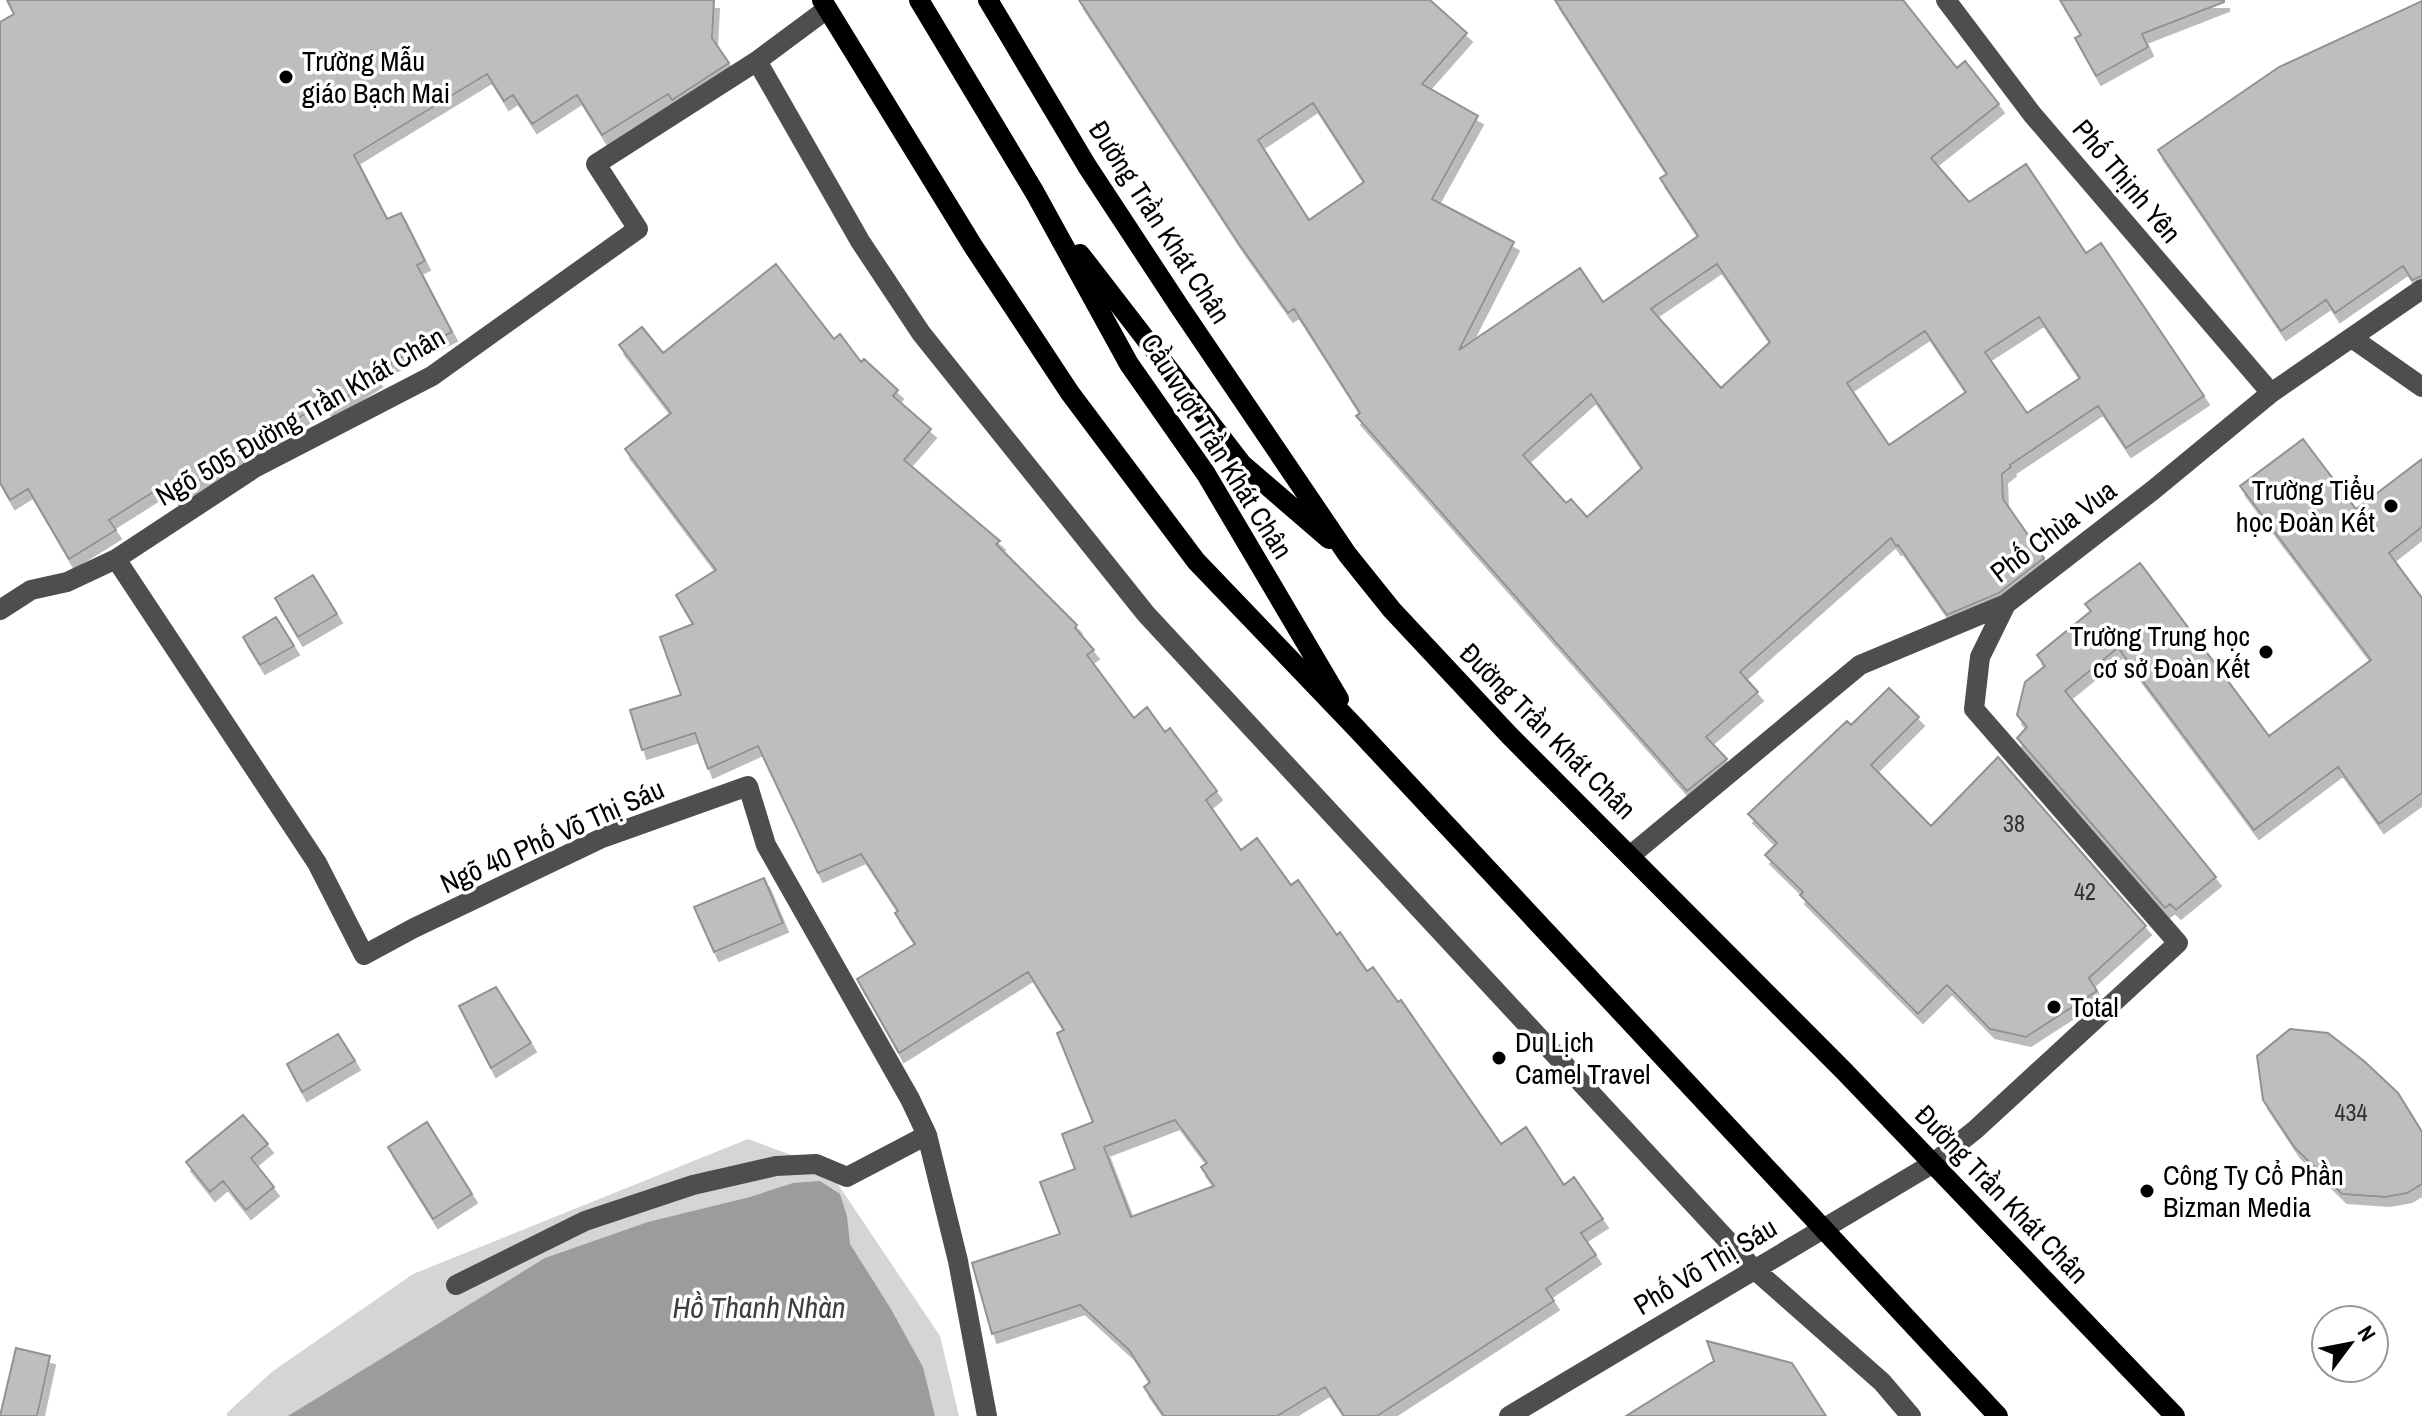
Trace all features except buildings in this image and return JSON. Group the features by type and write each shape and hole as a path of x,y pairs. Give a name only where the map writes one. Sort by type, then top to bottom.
{"main road":[{"name":"Cầu vượt Trần Khát Chân","path":"919,0 1035,193 1129,364 1206,474 1356,728"},
{"name":"Đường Trần Khát Chân","path":"988,0 1087,166 1347,554 1392,610 1488,712 1845,1072 2175,1416"},
{"path":"825,4 973,246 1070,393 1196,561 1356,728 1998,1416"},
{"name":"Cầu vượt Trần Khát Chân","path":"1035,193 1242,464 1347,554"}],"street":[{"name":"Phố Thịnh Yên","path":"1946,0 2032,114 2271,393"},
{"name":"Ngõ 505 Đường Trần Khát Chân","path":"0,610 31,590 67,582 116,559 256,467 432,376 638,229 596,164 757,61 825,4"},
{"path":"757,61 860,241 921,333 1146,614 1754,1269 1882,1382 1911,1416"},
{"name":"Phố Chùa Vua","path":"1631,855 1860,665 2006,604 2152,491 2271,393 2422,289"},
{"path":"2352,338 2422,387"},
{"name":"Ngõ 40 Phố Võ Thị Sáu","path":"116,559 317,863 364,955 602,838 748,786 766,845 910,1099 927,1135 965,1293 987,1416"},
{"name":"Phố Võ Thị Sáu","path":"1509,1416 1932,1164 1975,1130 2178,943 1974,709 1980,657 2006,604"},
{"path":"456,1285 585,1221 693,1185 776,1166 816,1164 847,1177 927,1135"}],"shaded area":[{"name":"Hồ Thanh Nhàn","path":"748,1139 827,1168 940,1336 959,1416 227,1416 273,1371 413,1274"}],"water":[{"name":"Hồ Thanh Nhàn","path":"820,1181 840,1194 847,1216 850,1244 923,1367 935,1416 288,1416 545,1258 648,1222 793,1183"}],"place":[{"name":"Trường Mẫu giáo Bạch Mai","path":"286,77"},
{"name":"Trường Tiểu học Đoàn Kết","path":"2391,506"},
{"name":"Trường Trung học cơ sở Đoàn Kết","path":"2266,652"},
{"name":"Total","path":"2054,1007"},
{"name":"Du Lịch Camel Travel","path":"1499,1058"},
{"name":"Công Ty Cổ Phần Bizman Media","path":"2147,1191"}]}
